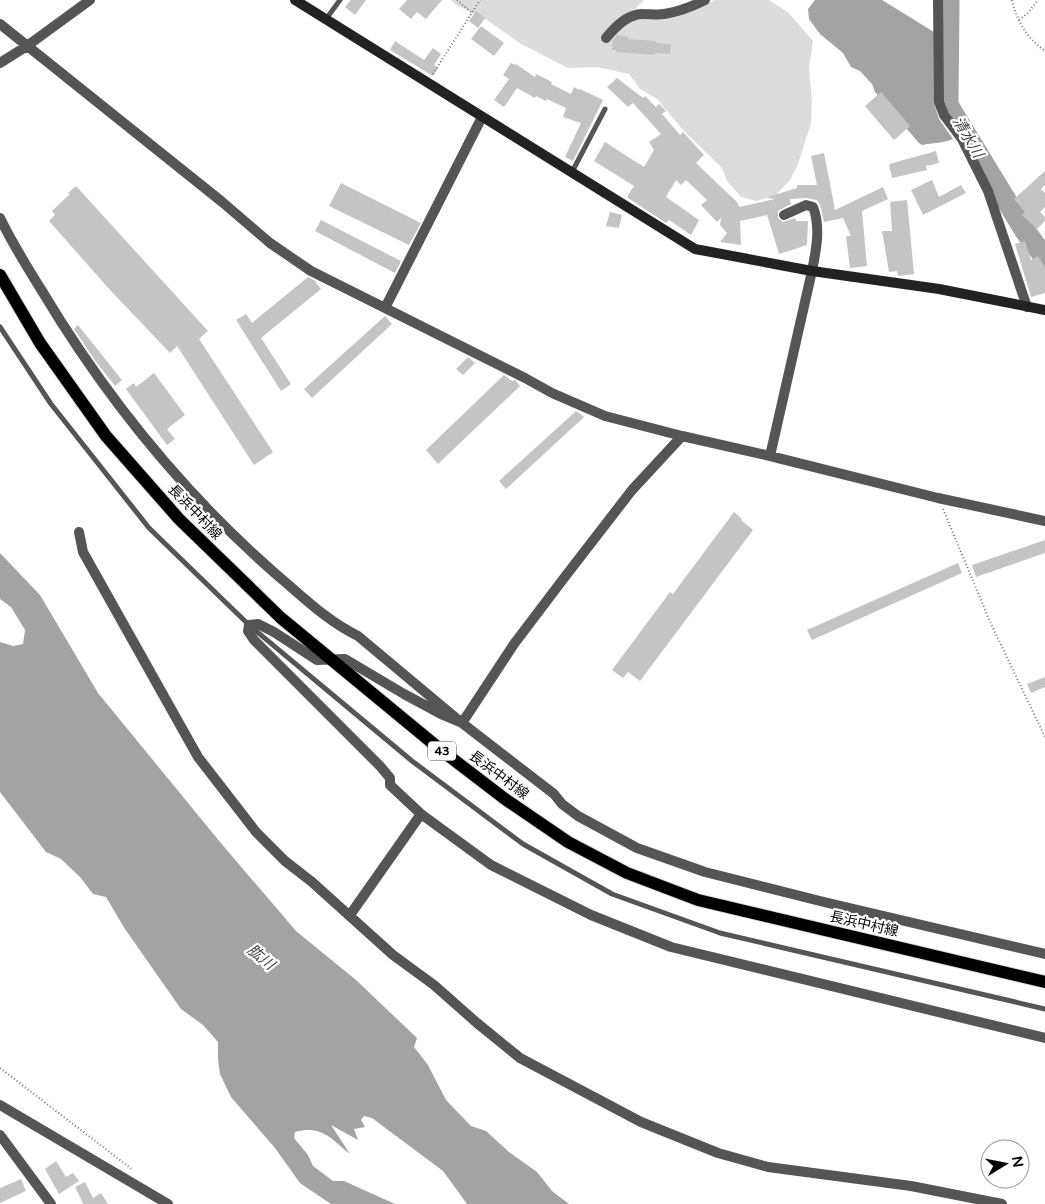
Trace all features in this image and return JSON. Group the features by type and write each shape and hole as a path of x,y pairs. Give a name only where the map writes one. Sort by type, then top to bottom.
{"main road":[{"name":"長浜中村線","path":"0,275 40,343 106,436 179,519 281,618 441,750 505,799 568,842 627,872 698,900 1045,982"}],"street":[{"path":"0,63 27,46 90,0"},
{"path":"295,0 695,249 812,272 939,289 1045,310"},
{"path":"606,38 616,25 634,15 643,13 667,14 705,0"},
{"path":"938,0 939,102 944,115 962,140 988,191 1026,306"},
{"path":"0,24 270,242 311,271 581,406 605,416 682,436 938,498 1045,521"},
{"path":"385,308 482,117"},
{"path":"770,456 812,272 817,232 817,216 813,207 806,205 784,215"},
{"path":"0,218 10,239 66,331 110,394 149,443 203,503 255,556 307,601 338,626 358,636 462,723 554,794 562,804 578,816 637,848 705,872 1045,954"},
{"path":"462,723 514,644 564,578 632,490 682,436"},
{"path":"79,532 83,552 198,757 256,832 285,861 350,915 393,955 434,985 520,1058 641,1122 718,1153 768,1167 911,1186 1002,1204"},
{"path":"462,723 412,699 345,659 317,660 274,632 258,624 249,624 248,631 254,640 380,766 390,778 390,785 422,814 491,865 591,915 672,947 1045,1038"},
{"path":"350,915 422,814"},
{"path":"0,1105 168,1204"},
{"path":"0,1135 51,1204"}],"lane":[{"path":"326,19 340,0"},
{"path":"572,172 605,109"},
{"path":"0,327 51,404 149,528 249,624 412,762 523,844 612,894 720,933 1045,1009"}],"path":[{"path":"457,0 472,12"},
{"path":"427,83 480,0"},
{"path":"1012,0 1022,28 1034,43 1045,51"},
{"path":"1019,20 1028,13 1038,0"},
{"path":"938,498 991,624 1045,737"},
{"path":"0,1068 138,1174"}],"shaded area":[{"path":"451,0 644,0 631,13 693,10 715,0 769,0 789,13 813,41 809,68 812,102 811,123 798,164 790,180 776,195 756,201 741,197 727,181 722,168 683,130 657,99 640,89 629,74 597,67 568,68 521,44 487,20 456,5"}],"water":[{"path":"815,0 882,0 934,32 934,103 939,119 953,139 922,145 919,143 875,92 872,84 860,71 851,67 843,53 820,34 809,19 808,9"},
{"name":"肱川","path":"0,553 40,595 98,693 220,842 296,931 356,980 417,1038 414,1047 428,1065 446,1100 471,1126 486,1131 509,1152 537,1172 552,1191 569,1204 467,1204 443,1171 372,1118 364,1116 361,1120 365,1127 354,1129 358,1140 331,1125 350,1154 325,1134 312,1130 295,1132 294,1138 308,1155 313,1166 333,1181 344,1181 395,1204 331,1204 300,1183 275,1148 231,1097 220,1074 218,1042 203,1025 181,1009 125,929 106,897 93,894 80,877 61,859 46,852 0,792 0,642 13,646 23,644 25,630 11,607 0,599"}],"building":[{"path":"351,0 366,0 355,15 345,7"},
{"path":"407,0 442,0 426,19 417,12 411,19 399,9"},
{"path":"476,11 485,18 478,28 469,21"},
{"path":"481,26 504,43 494,56 471,39"},
{"path":"617,35 629,37 628,39 671,44 670,54 655,53 655,55 616,52 616,50 612,50 613,40"},
{"path":"395,41 424,60 433,48 441,54 434,65 438,68 433,76 390,50"},
{"path":"511,63 516,64 535,77 536,74 552,82 551,84 571,94 574,87 603,100 573,161 565,157 581,123 563,117 566,108 547,99 546,101 536,96 535,98 517,88 504,107 494,100 509,79 503,75"},
{"path":"617,78 643,98 645,96 656,107 659,104 666,111 662,114 680,135 683,132 704,155 696,163 738,203 739,207 775,199 768,197 797,188 797,185 817,185 811,156 824,153 835,210 883,187 888,199 862,211 867,266 850,268 846,236 851,236 843,218 824,222 817,200 807,198 790,199 791,204 778,211 778,218 783,222 795,218 796,221 808,221 807,245 779,254 767,215 740,221 741,245 720,242 727,233 720,225 721,218 717,222 701,205 707,200 686,180 681,185 676,180 666,197 699,220 691,235 669,220 666,223 628,198 634,186 594,161 605,142 644,167 654,150 649,142 661,134 633,103 628,107 607,87"},
{"path":"881,92 910,126 894,140 865,106"},
{"path":"936,151 939,163 926,166 927,170 892,178 889,164"},
{"path":"1045,171 1045,185 1041,189 1045,193 1045,207 1040,212 1045,217 1045,221 1037,229 1022,215 1025,212 1014,199"},
{"path":"932,180 939,197 961,185 966,193 923,215 911,190"},
{"path":"341,183 421,223 409,245 329,206"},
{"path":"76,186 208,331 199,339 273,452 254,465 177,346 170,353 111,291 49,221 55,215 52,211"},
{"path":"907,200 914,274 898,276 897,271 889,272 882,231 892,231 890,202"},
{"path":"610,212 622,215 619,228 606,226"},
{"path":"321,220 401,261 395,273 315,231"},
{"path":"1025,241 1031,260 1038,256 1045,267 1045,293 1031,297 1015,244"},
{"path":"308,277 314,280 321,289 261,338 291,384 281,391 236,320 246,314 252,323"},
{"path":"385,316 392,324 312,398 304,389"},
{"path":"78,325 122,380 115,386 74,329"},
{"path":"468,357 475,363 463,375 456,369"},
{"path":"154,373 185,415 167,429 175,439 167,445 126,389 134,383 136,387"},
{"path":"504,375 512,381 515,380 520,386 438,464 426,450"},
{"path":"576,411 584,417 506,489 499,481"},
{"path":"734,512 753,530 640,681 628,672 623,678 612,670 670,592 673,594"},
{"path":"1045,540 1045,553 976,577 972,565"},
{"path":"958,563 962,573 812,640 807,630"},
{"path":"1045,677 1045,687 1031,693 1027,684"},
{"path":"56,1161 66,1177 73,1173 79,1181 59,1194 45,1169"},
{"path":"21,1179 26,1191 0,1203 0,1188"},
{"path":"85,1182 93,1198 101,1193 108,1204 82,1204 75,1187"}],"waterway":[{"name":"清水川","path":"949,0 948,105 1025,231 1045,258"}]}
